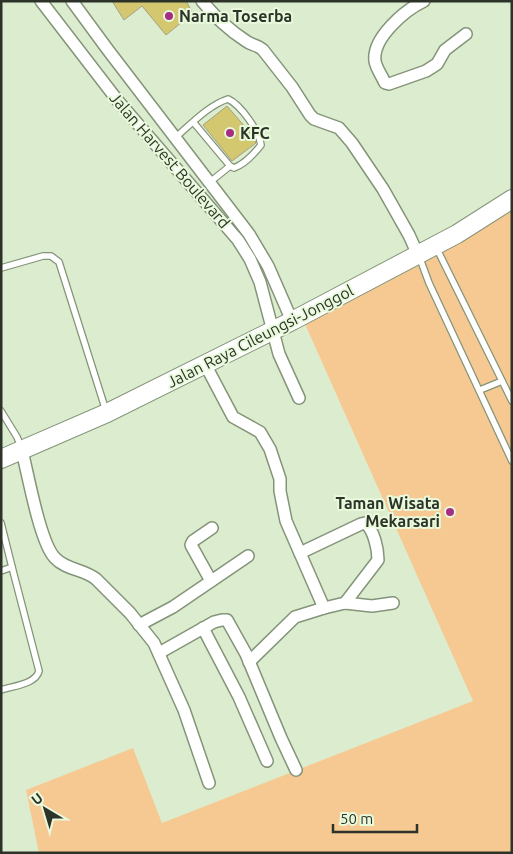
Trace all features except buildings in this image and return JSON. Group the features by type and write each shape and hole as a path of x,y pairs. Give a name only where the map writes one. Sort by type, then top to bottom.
{"main road":[{"name":"Jalan Raya Cileungsi-Jonggol","path":"1,459 107,413 292,321 457,234 512,199"}],"street":[{"name":"Jalan Harvest Boulevard","path":"42,1 125,109 238,240 250,259 260,282 279,354 299,398"},
{"name":"Jalan Harvest Boulevard","path":"72,1 249,234 268,266 292,321"},
{"path":"202,1 231,31 263,50 292,87 314,120 333,125 343,132 383,189 418,254"},
{"path":"417,3 385,33 377,48 375,61 385,83 389,84 426,71 437,64 445,50 466,34"},
{"path":"125,109 142,95"},
{"path":"205,364 233,417 260,432 270,449 280,479 280,491 286,521 324,608"},
{"path":"22,451 43,535 50,551 56,560 66,566 91,575 117,599 154,643 184,710 209,783"},
{"path":"300,553 361,524 369,527 377,549 378,560 345,603"},
{"path":"211,581 191,545 193,541 212,528"},
{"path":"139,625 173,607 248,556"},
{"path":"249,662 295,617 345,603 372,606 393,603"},
{"path":"159,653 203,628 220,620 226,620 246,654 296,770"},
{"path":"203,628 239,697 267,761"}],"lane":[{"path":"176,137 220,102 228,99 237,104 259,136 261,145 252,155 234,168 230,166 194,123"},
{"path":"210,182 230,166"},
{"path":"435,245 512,402"},
{"path":"418,254 429,283 512,461"},
{"path":"1,268 43,256 51,256 59,262 107,413"},
{"path":"480,390 502,381"},
{"path":"1,411 17,437 22,451"},
{"path":"1,523 40,671 34,680 1,690"},
{"path":"1,571 12,567"}],"shaded area":[{"name":"Taman Wisata Mekarsari","path":"512,205 512,853 39,853 26,790 133,748 162,823 473,701 305,324 390,279"}],"place":[{"name":"Narma Toserba","path":"169,16"},
{"name":"KFC","path":"230,133"},
{"name":"Taman Wisata Mekarsari","path":"450,512"}]}
